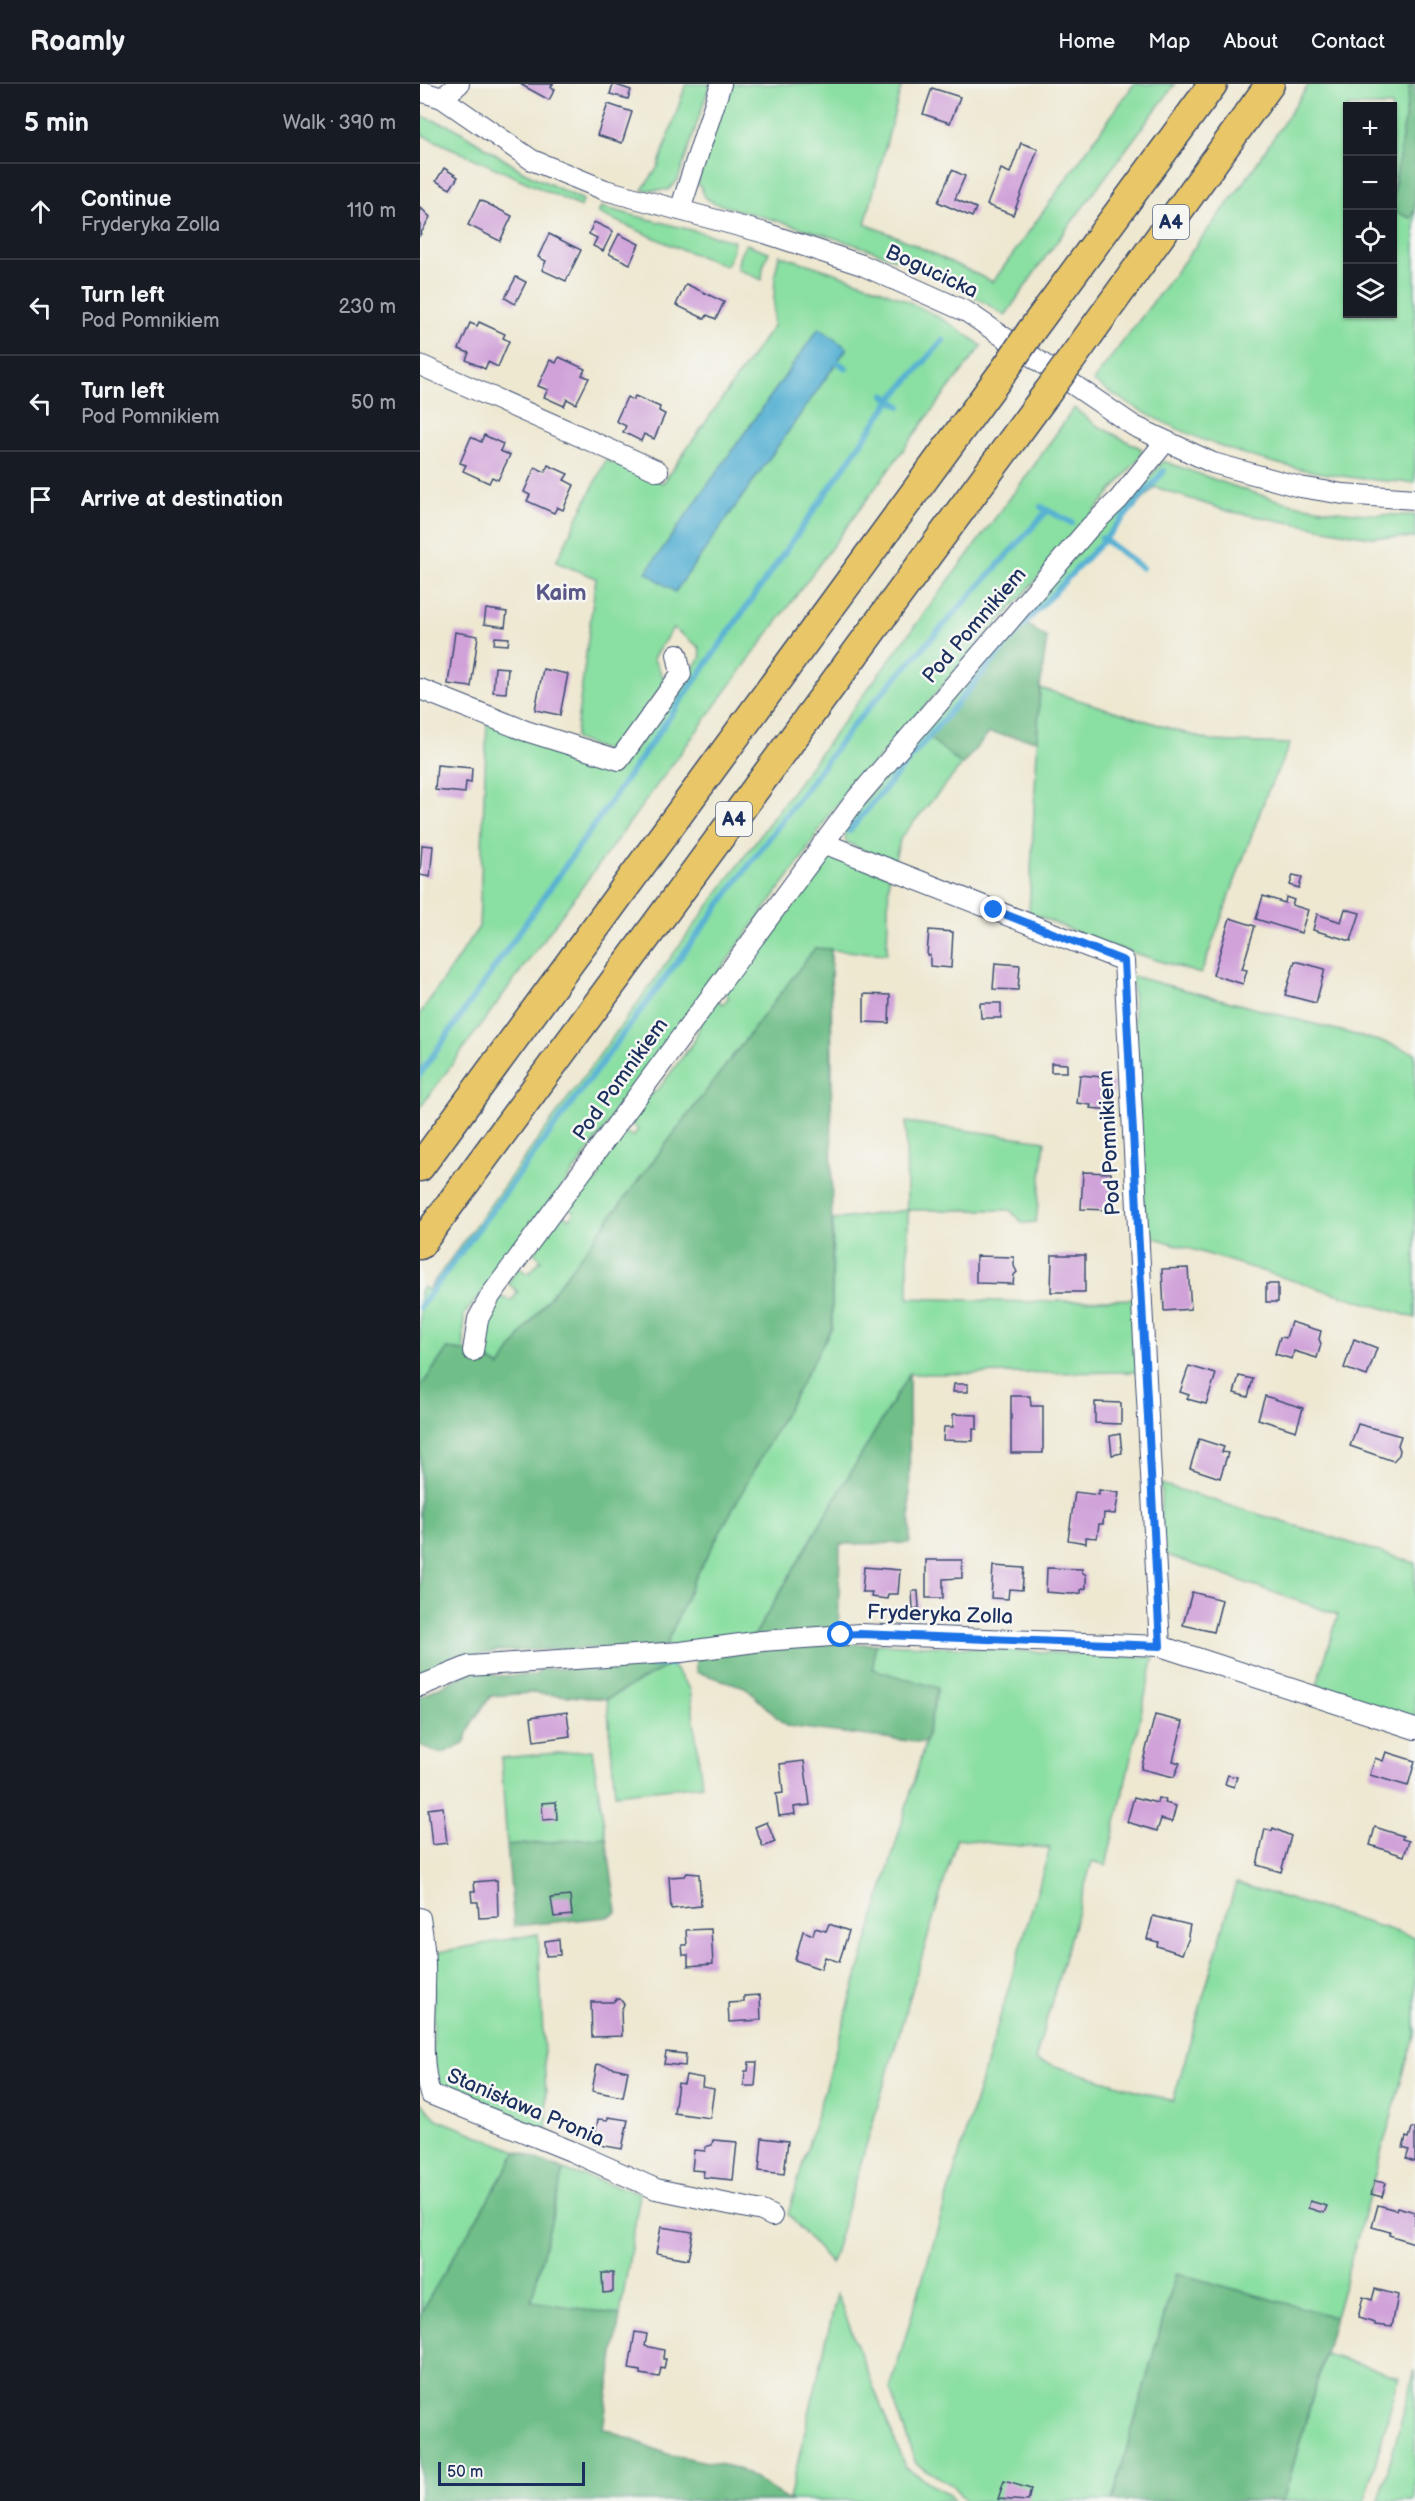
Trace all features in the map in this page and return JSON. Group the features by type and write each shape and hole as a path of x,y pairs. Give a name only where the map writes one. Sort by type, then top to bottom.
{"highway":[{"name":"A4","path":"420,1167 1213,84"},
{"name":"A4","path":"420,1245 1047,393 1270,84"}],"street":[{"path":"442,98 459,84"},
{"path":"680,210 721,84"},
{"name":"Bogucicka","path":"420,91 442,98 532,160 604,190 765,233 862,265 967,312 1105,408 1165,442 1213,463 1300,487 1343,494 1415,499"},
{"path":"420,365 658,471"},
{"name":"Pod Pomnikiem","path":"473,1351 478,1319 484,1305 864,789 1090,527 1119,499 1165,442"},
{"path":"420,689 526,731 619,760 681,674 677,654"},
{"name":"Pod Pomnikiem","path":"823,843 1124,961 1160,1646"},
{"name":"Fryderyka Zolla","path":"420,1686 469,1666 681,1652 762,1641 860,1634 1160,1646 1415,1729"},
{"name":"Stanisława Pronia","path":"420,1918 424,1940 424,2071 430,2094 571,2151 656,2189 762,2211 772,2216"}],"green space":[{"path":"686,84 710,84 678,180 668,190 642,190 658,167"},
{"path":"729,84 902,84 865,224 993,282 1134,84 1175,84 1044,259 1005,316 938,277 902,262 827,236 714,203 704,197 701,187 697,184"},
{"path":"1309,84 1410,84 1397,171 1397,102 1343,102 1343,318 1397,318 1397,213 1411,218 1415,209 1415,482 1321,473 1252,457 1186,433 1123,400 1093,381 1245,181"},
{"path":"1410,84 1415,84 1415,209 1411,218 1397,213 1397,171"},
{"path":"421,116 453,127 524,172 583,200 581,207 420,134"},
{"path":"601,207 734,241 732,253 726,266 598,213"},
{"path":"746,244 769,252 763,267 762,280 737,269 740,255"},
{"path":"779,255 859,281 935,315 982,346 942,397 420,1108 420,1014 479,927 487,721 620,769 701,657 699,647 673,628 653,658 666,682 615,754 575,739 596,578 556,562 606,460 663,483 773,326 775,275","holes":["819,328 847,348 675,592 647,572"]},
{"path":"1074,408 1096,425 1142,449 1140,457 1053,561 830,813 802,858 525,1238 464,1315 464,1351 447,1349 420,1388 420,1291 423,1287 428,1290 815,760 1028,474"},
{"path":"1163,461 1251,492 1299,505 1359,513 1415,515 1415,538 1369,537 1227,511 1155,487 1025,623 928,736 962,765 901,837 893,865 846,842 843,826 1097,529 1124,509"},
{"path":"1025,623 1047,638 1040,688 1037,740 989,733 962,765 927,736"},
{"path":"1040,688 1211,741 1290,744 1267,793 1201,974 1102,943 1029,912"},
{"path":"828,854 889,875 887,954 831,950 832,1085 777,998 523,1332 500,1367 478,1353 480,1331 497,1297 512,1300 518,1292 508,1283 518,1267 528,1274 541,1260 530,1248 559,1212 570,1219 574,1212 565,1204 585,1176 595,1183 601,1174 592,1168 621,1129 633,1137 638,1129 626,1121 641,1103 660,1087 694,1042 703,1016 715,999 723,1004 729,997 722,990"},
{"path":"815,948 831,949 832,1327 694,1580 665,1647 497,1651 459,1659 420,1678 420,1388 447,1349 478,1353 500,1367 523,1332"},
{"path":"1132,976 1390,1044 1415,1053 1415,1318 1145,1235"},
{"path":"906,1122 1045,1141 1036,1222 1023,1223 1010,1210 908,1210 908,1298 1032,1302 1135,1299 1139,1372 909,1374 754,1636 665,1647 694,1580 832,1327 833,1220 907,1210"},
{"path":"909,1374 910,1543 840,1544 838,1644 875,1644 873,1669 938,1688 925,1743 786,1726 745,1687 696,1672 695,1657 746,1650"},
{"path":"1161,1484 1415,1563 1415,1721 1317,1685 1338,1615 1161,1553"},
{"path":"875,1644 1154,1657 1106,1866 1092,1861 1035,2060 1173,2101 1236,1883 1415,1937 1415,2032 1335,2317 1176,2273 1112,2501 966,2501 952,2485 916,2464 890,2389 1050,1848 957,1838 831,2264 788,2214 925,1743 938,1689 873,1669"},
{"path":"671,1664 690,1689 702,1785 615,1794 607,1699"},
{"path":"671,1664 607,1699 530,1693 491,1696 473,1721 464,1744 441,1754 420,1745 420,1697 469,1672 488,1671 495,1676 536,1675 540,1669"},
{"path":"592,1750 606,1837 507,1846 501,1758"},
{"path":"606,1837 617,1912 608,1917 514,1926 507,1846"},
{"path":"538,1934 548,2136 450,2104 433,2084 434,1953"},
{"path":"420,2102 437,2119 517,2151 421,2313"},
{"path":"517,2151 564,2170 531,2301 620,2315 603,2428 667,2454 737,2468 790,2501 420,2501 420,2313"},
{"path":"564,2170 640,2193 620,2315 531,2301"},
{"path":"1176,2273 1335,2317 1283,2501 1112,2501"},
{"path":"837,2294 905,2467 949,2495 954,2501 789,2500"},
{"path":"1325,2354 1399,2377 1365,2501 1283,2501"},
{"path":"1415,2370 1415,2501 1379,2501"}],"water":[{"path":"819,328 847,348 675,592 646,572"}],"building":[{"path":"520,84 553,84 551,87 555,89 549,100"},
{"path":"613,84 631,90 628,99 610,94"},
{"path":"932,88 960,97 950,123 923,114"},
{"path":"608,104 632,112 622,143 597,135"},
{"path":"1021,143 1038,149 1013,215 987,205 1001,169 1010,173"},
{"path":"444,168 458,177 450,189 436,181"},
{"path":"952,170 965,176 955,199 976,208 972,217 938,202"},
{"path":"480,200 512,216 500,241 468,225"},
{"path":"420,207 430,217 420,235"},
{"path":"594,222 613,231 603,251 593,246 597,238 589,234"},
{"path":"549,234 581,250 566,281 542,270 546,261 538,257"},
{"path":"619,234 639,244 630,264 609,254"},
{"path":"516,277 526,282 515,304 505,298"},
{"path":"686,284 724,302 716,319 707,315 705,319 676,305"},
{"path":"479,322 505,334 503,338 509,341 498,367 488,362 485,369 466,360 469,353 459,349 470,323 477,326"},
{"path":"559,357 585,369 582,375 589,378 576,404 567,399 564,406 544,397 548,390 538,386 550,360 556,363"},
{"path":"635,396 660,407 659,411 665,414 654,439 644,434 641,441 623,432 626,426 616,421 627,397 633,400"},
{"path":"484,435 503,444 500,451 510,455 498,480 492,477 489,483 463,471 466,465 460,463 471,437 481,442"},
{"path":"548,465 568,474 564,480 574,485 563,510 557,507 554,513 527,501 530,495 524,492 535,467 545,472"},
{"path":"486,609 507,612 505,627 484,624"},
{"path":"455,632 478,636 471,687 448,684"},
{"path":"495,637 509,638 508,645 494,644"},
{"path":"495,667 508,668 506,693 493,692"},
{"path":"543,669 568,674 560,715 535,710"},
{"path":"437,765 472,768 471,783 466,782 465,793 435,790"},
{"path":"422,845 433,846 430,877 420,875"},
{"path":"1293,875 1302,877 1299,888 1290,885"},
{"path":"1263,896 1285,903 1286,897 1294,900 1292,905 1308,910 1301,933 1256,919"},
{"path":"1345,909 1360,913 1351,941 1313,930 1317,914 1341,922"},
{"path":"1230,918 1255,926 1242,969 1247,970 1243,984 1213,975"},
{"path":"929,930 953,932 951,968 930,966 930,955 927,955"},
{"path":"1295,961 1325,969 1316,1003 1285,995"},
{"path":"995,963 1020,965 1018,990 993,989"},
{"path":"864,994 890,995 889,1023 864,1022"},
{"path":"980,1003 1001,1003 1001,1018 981,1018"},
{"path":"1051,1063 1067,1064 1067,1072 1051,1072"},
{"path":"1080,1075 1102,1077 1102,1081 1114,1082 1111,1110 1090,1108 1091,1105 1077,1103"},
{"path":"1083,1172 1111,1173 1111,1186 1116,1190 1115,1195 1109,1198 1109,1210 1081,1209"},
{"path":"1052,1255 1085,1255 1085,1292 1051,1292"},
{"path":"976,1256 1014,1257 1017,1272 1014,1275 1013,1284 976,1283"},
{"path":"1188,1268 1191,1309 1164,1311 1162,1269"},
{"path":"1266,1284 1278,1284 1278,1302 1266,1302"},
{"path":"1291,1322 1321,1331 1319,1339 1321,1344 1317,1358 1294,1351 1292,1359 1275,1354 1280,1337 1286,1338"},
{"path":"1354,1339 1377,1348 1367,1376 1344,1368"},
{"path":"1189,1366 1216,1374 1206,1404 1187,1399 1189,1395 1180,1392"},
{"path":"1239,1376 1253,1379 1248,1397 1234,1393"},
{"path":"954,1384 968,1384 968,1392 953,1392"},
{"path":"1011,1396 1030,1396 1031,1406 1043,1406 1043,1453 1011,1453"},
{"path":"1265,1396 1303,1408 1296,1431 1258,1419"},
{"path":"1095,1402 1121,1403 1121,1424 1095,1423"},
{"path":"953,1414 977,1415 977,1429 973,1429 973,1441 943,1440 944,1427 953,1427"},
{"path":"1358,1424 1401,1436 1398,1445 1399,1455 1393,1461 1350,1446"},
{"path":"1120,1434 1122,1453 1112,1455 1110,1436"},
{"path":"1199,1439 1224,1447 1222,1452 1228,1453 1220,1478 1190,1468"},
{"path":"1099,1490 1119,1493 1115,1514 1104,1513 1103,1524 1099,1524 1097,1538 1086,1537 1086,1543 1068,1540 1075,1492 1099,1495"},
{"path":"926,1560 962,1560 962,1578 943,1579 943,1598 926,1598"},
{"path":"993,1566 1024,1568 1022,1590 1009,1589 1008,1599 991,1598"},
{"path":"864,1567 900,1570 898,1594 888,1594 887,1599 871,1597 872,1592 862,1592"},
{"path":"1047,1568 1082,1569 1086,1575 1086,1588 1081,1590 1081,1593 1071,1594 1046,1592"},
{"path":"912,1591 918,1591 919,1608 913,1609"},
{"path":"1192,1592 1222,1600 1214,1632 1183,1625"},
{"path":"567,1712 570,1736 534,1741 531,1717"},
{"path":"1155,1715 1183,1722 1173,1761 1180,1763 1174,1777 1141,1769"},
{"path":"1386,1752 1415,1761 1408,1786 1370,1775 1375,1758 1383,1761"},
{"path":"804,1761 810,1805 794,1807 795,1814 779,1816 776,1794 783,1793 780,1764"},
{"path":"1228,1775 1237,1777 1234,1787 1225,1784"},
{"path":"1134,1797 1157,1803 1158,1798 1176,1806 1172,1822 1161,1819 1157,1831 1127,1822"},
{"path":"556,1802 557,1819 543,1820 542,1803"},
{"path":"443,1807 447,1843 432,1845 428,1809"},
{"path":"767,1822 775,1842 763,1847 755,1827"},
{"path":"1375,1827 1403,1836 1402,1839 1409,1841 1404,1856 1370,1845"},
{"path":"1273,1828 1291,1836 1281,1872 1257,1865 1265,1829 1272,1831"},
{"path":"687,1873 699,1874 701,1906 671,1909 669,1877 685,1876"},
{"path":"497,1880 498,1917 479,1918 478,1902 472,1902 471,1891 475,1891 474,1882"},
{"path":"570,1896 572,1915 554,1917 551,1898"},
{"path":"1153,1916 1190,1925 1189,1938 1182,1954 1157,1946 1158,1942 1147,1939"},
{"path":"829,1924 849,1931 839,1962 825,1957 821,1969 795,1960 803,1931 813,1935 815,1928 826,1931"},
{"path":"711,1929 713,1964 688,1966 688,1955 683,1955 682,1945 687,1945 686,1930"},
{"path":"559,1939 560,1955 546,1956 545,1941"},
{"path":"760,1995 761,2020 729,2022 728,2003 744,2002 744,1996"},
{"path":"620,1999 624,2004 621,2011 622,2036 592,2037 591,2002 613,2002"},
{"path":"666,2052 686,2054 685,2066 664,2064"},
{"path":"749,2062 757,2062 755,2086 744,2086 745,2071 748,2071"},
{"path":"597,2064 628,2071 623,2097 592,2091"},
{"path":"686,2075 703,2078 702,2087 714,2089 710,2118 674,2113 678,2083 684,2084"},
{"path":"608,2117 628,2120 622,2149 594,2144 598,2119 608,2120"},
{"path":"1412,2128 1415,2129 1415,2162 1406,2159 1409,2150 1403,2148"},
{"path":"762,2138 788,2141 784,2174 759,2171"},
{"path":"713,2140 737,2142 733,2180 703,2177 704,2171 692,2170 694,2150 705,2151 705,2147 712,2145"},
{"path":"1375,2181 1386,2183 1382,2197 1371,2194"},
{"path":"1310,2201 1327,2206 1324,2213 1308,2208"},
{"path":"1378,2205 1415,2212 1414,2243 1372,2227"},
{"path":"661,2227 693,2232 688,2259 656,2253"},
{"path":"602,2273 613,2273 613,2292 603,2293"},
{"path":"1375,2289 1398,2295 1392,2327 1375,2325 1375,2323 1358,2318 1363,2297 1372,2300"},
{"path":"635,2332 647,2334 645,2346 664,2350 663,2359 666,2359 659,2377 640,2374 640,2371 629,2369"},
{"path":"1004,2481 1031,2489 1028,2501 998,2499"}],"waterway":[{"path":"420,1074 891,400 943,340"},
{"path":"837,362 846,368"},
{"path":"884,395 900,406"},
{"path":"849,831 1025,623 1105,539 1164,471"},
{"path":"1041,507 1072,523"},
{"path":"420,1307 854,724 1047,511"},
{"path":"1102,538 1142,568"},
{"path":"591,1667 671,1664"}],"district":[{"name":"Kaim","path":"561,592"}],"route":[{"path":"841,1635 1160,1646 1124,961 994,910"}]}
